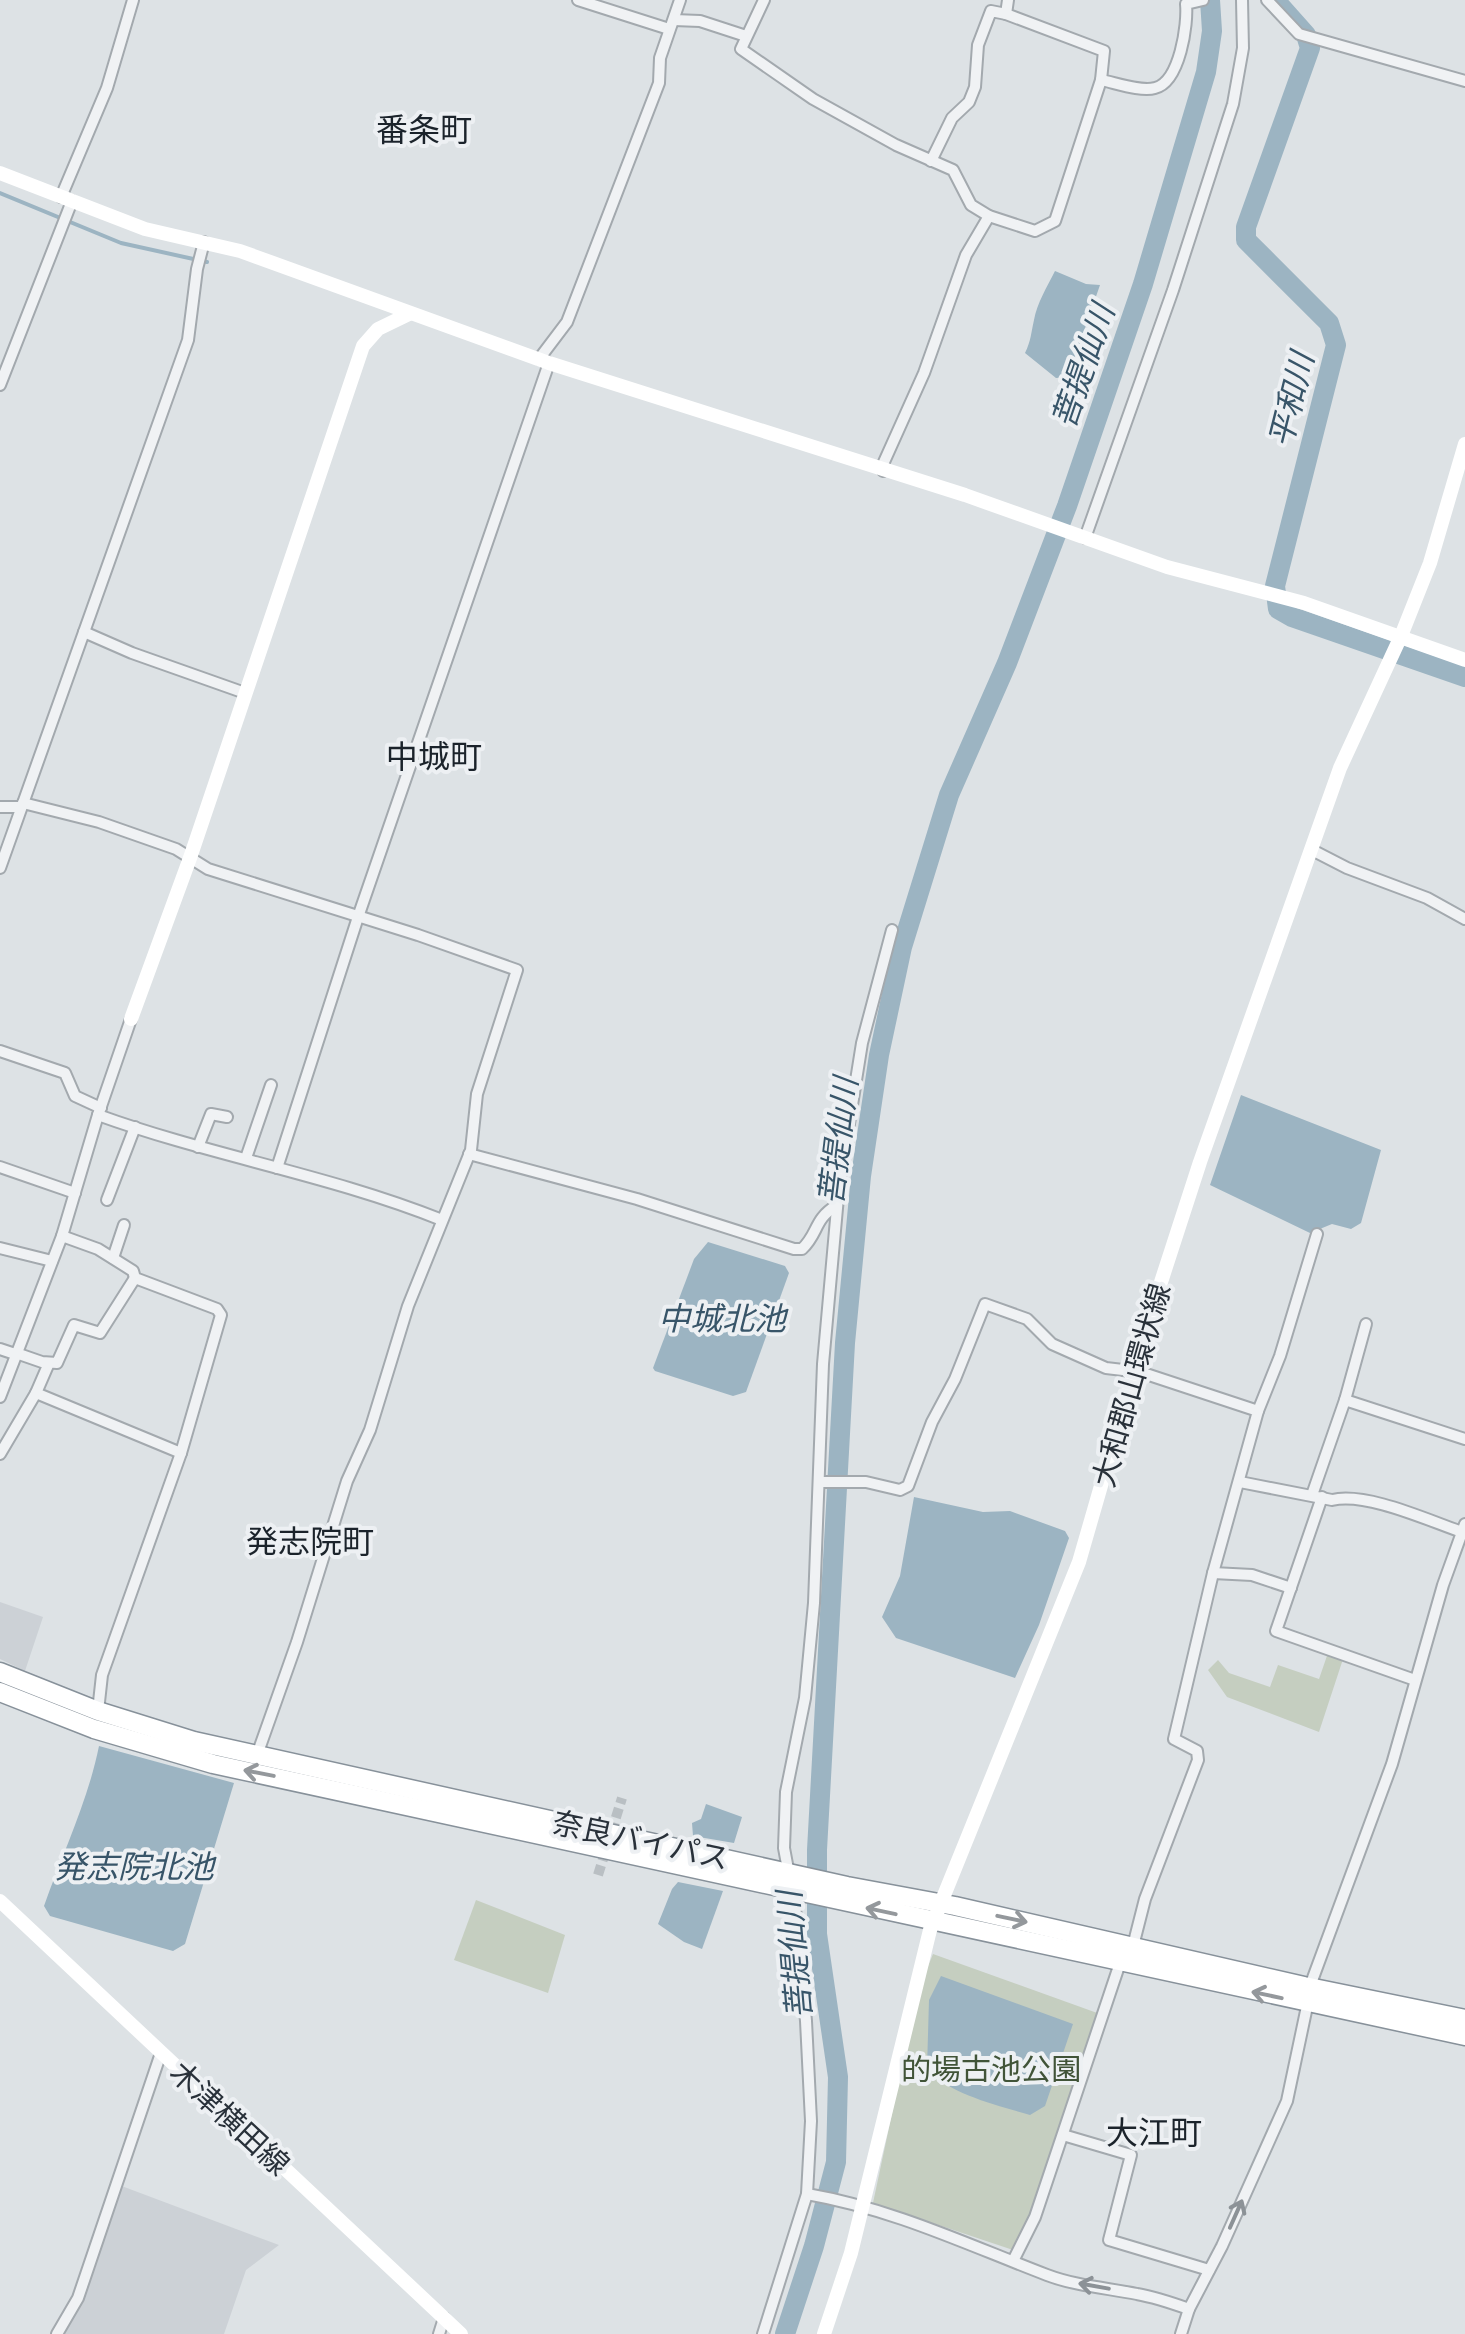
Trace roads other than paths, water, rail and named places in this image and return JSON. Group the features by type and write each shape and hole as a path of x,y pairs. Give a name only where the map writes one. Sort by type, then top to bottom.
{"highway":[{"name":"奈良バイパス","path":"0,1672 98,1712 194,1741 847,1895 1310,1995 1465,2036"},
{"name":"奈良バイパス","path":"0,1692 55,1715 184,1757 794,1882"},
{"name":"奈良バイパス","path":"1310,1995 1465,2019"}],"main road":[{"path":"0,174 144,229 258,257 544,361 965,495 1083,538 1237,587 1304,603 1395,649 1465,660"},
{"path":"131,1019 190,858 364,346 378,329 410,314"},
{"name":"大和郡山環状線","path":"824,2334 851,2253 859,2203 937,1912 1079,1562 1194,1181 1351,742 1430,563 1465,444"},
{"name":"木津横田線","path":"0,1901 461,2334"}],"street":[{"path":"0,385 107,88 133,0"},
{"path":"578,0 672,24 700,22 746,36"},
{"path":"277,1168 544,361 567,322 659,83 660,58 680,0"},
{"path":"764,0 741,49 846,117 931,160 953,170 971,205 990,216 1035,230 1056,221 1101,80 1104,52 990,11 978,45 975,86 969,102 952,118 931,160"},
{"path":"1006,14 1008,0"},
{"path":"1101,80 1154,89 1164,84 1185,42 1186,4 1204,0"},
{"path":"1083,538 1173,290 1232,104 1243,48 1242,0"},
{"path":"1266,0 1299,34 1465,81"},
{"path":"883,471 924,374 966,255 990,216"},
{"path":"0,868 188,340 204,242"},
{"path":"84,632 246,693"},
{"path":"0,807 22,805 98,822 176,849 208,870 517,970 478,1094 470,1154 408,1306 370,1430 347,1481 257,1755"},
{"path":"1312,850 1347,868 1426,898 1465,919"},
{"path":"763,2334 810,2195 809,2071 794,1882 784,1848 786,1792 806,1698 821,1481 819,1419 837,1205 862,1043 892,930"},
{"path":"0,1397 62,1236 131,1019"},
{"path":"0,1051 64,1073 76,1096 99,1112 135,1127 370,1193 442,1220"},
{"path":"246,1158 271,1085"},
{"path":"198,1147 211,1114 227,1117"},
{"path":"107,1200 135,1127"},
{"path":"470,1154 794,1249 808,1242 820,1216 837,1205"},
{"path":"0,1168 75,1193"},
{"path":"113,1258 124,1225"},
{"path":"1014,2260 1035,2217 1144,1900 1198,1760 1197,1751 1174,1739 1213,1573 1258,1411 1280,1356 1317,1234"},
{"path":"0,1350 57,1363 74,1324 100,1332 135,1278 133,1271 98,1248 62,1236"},
{"path":"0,1248 52,1262"},
{"path":"98,1712 102,1675 181,1453 221,1316 217,1309 135,1278"},
{"path":"821,1481 866,1482 900,1490 908,1486 932,1422 986,1304 991,1303 1026,1319 1062,1350 1106,1368 1134,1371 1258,1411"},
{"path":"1366,1324 1276,1631 1415,1680"},
{"path":"0,1454 36,1393 49,1362"},
{"path":"36,1393 181,1453"},
{"path":"1344,1400 1465,1438"},
{"path":"1182,2334 1189,2308 1286,2101 1310,1995 1392,1764 1463,1528 1344,1497 1332,1500 1240,1482"},
{"path":"1213,1573 1252,1574 1291,1588"},
{"path":"58,2334 78,2298 161,2053"},
{"path":"1064,2136 1130,2154 1108,2240 1210,2270"},
{"path":"810,2195 859,2203 1048,2276 1141,2294 1189,2308"},
{"path":"439,2334 444,2318"}],"water":[{"path":"1055,271 1086,284 1100,285 1068,377 1056,378 1025,353 1037,307"},
{"path":"1241,1095 1381,1150 1361,1223 1351,1229 1332,1224 1310,1233 1210,1185"},
{"name":"中城北池","path":"708,1242 785,1266 789,1273 746,1392 733,1396 653,1368 694,1259"},
{"path":"914,1497 983,1512 1010,1511 1065,1531 1069,1538 1039,1625 1015,1678 896,1638 882,1617 900,1576"},
{"name":"発志院北池","path":"99,1746 234,1783 185,1944 173,1951 50,1916 44,1906 82,1807"},
{"path":"706,1804 742,1817 734,1843 693,1836 692,1823 701,1819"},
{"path":"678,1882 723,1891 702,1949 658,1924"},
{"path":"941,1976 1073,2024 1045,2106 1030,2115 989,2103 949,2086 927,2069 929,2000"}],"waterway":[{"name":"菩提仙川","path":"785,2334 836,2162 838,2077 817,1934 817,1850 845,1343 861,1176 879,1055 902,947 949,795 1007,663 1067,506 1143,284 1206,72 1212,31 1210,0"},
{"name":"平和川","path":"1275,0 1306,35 1310,48 1246,227 1246,240 1329,323 1336,345 1275,586 1278,609 1465,677"},
{"path":"0,193 121,243 207,262"}],"tunnel":[{"path":"598,1875 622,1798"}],"district":[{"name":"番条町","path":"424,129"},
{"name":"中城町","path":"434,756"},
{"name":"発志院町","path":"310,1541"},
{"name":"大江町","path":"1154,2132"}],"park label":[{"name":"的場古池公園","path":"991,2069"}]}
